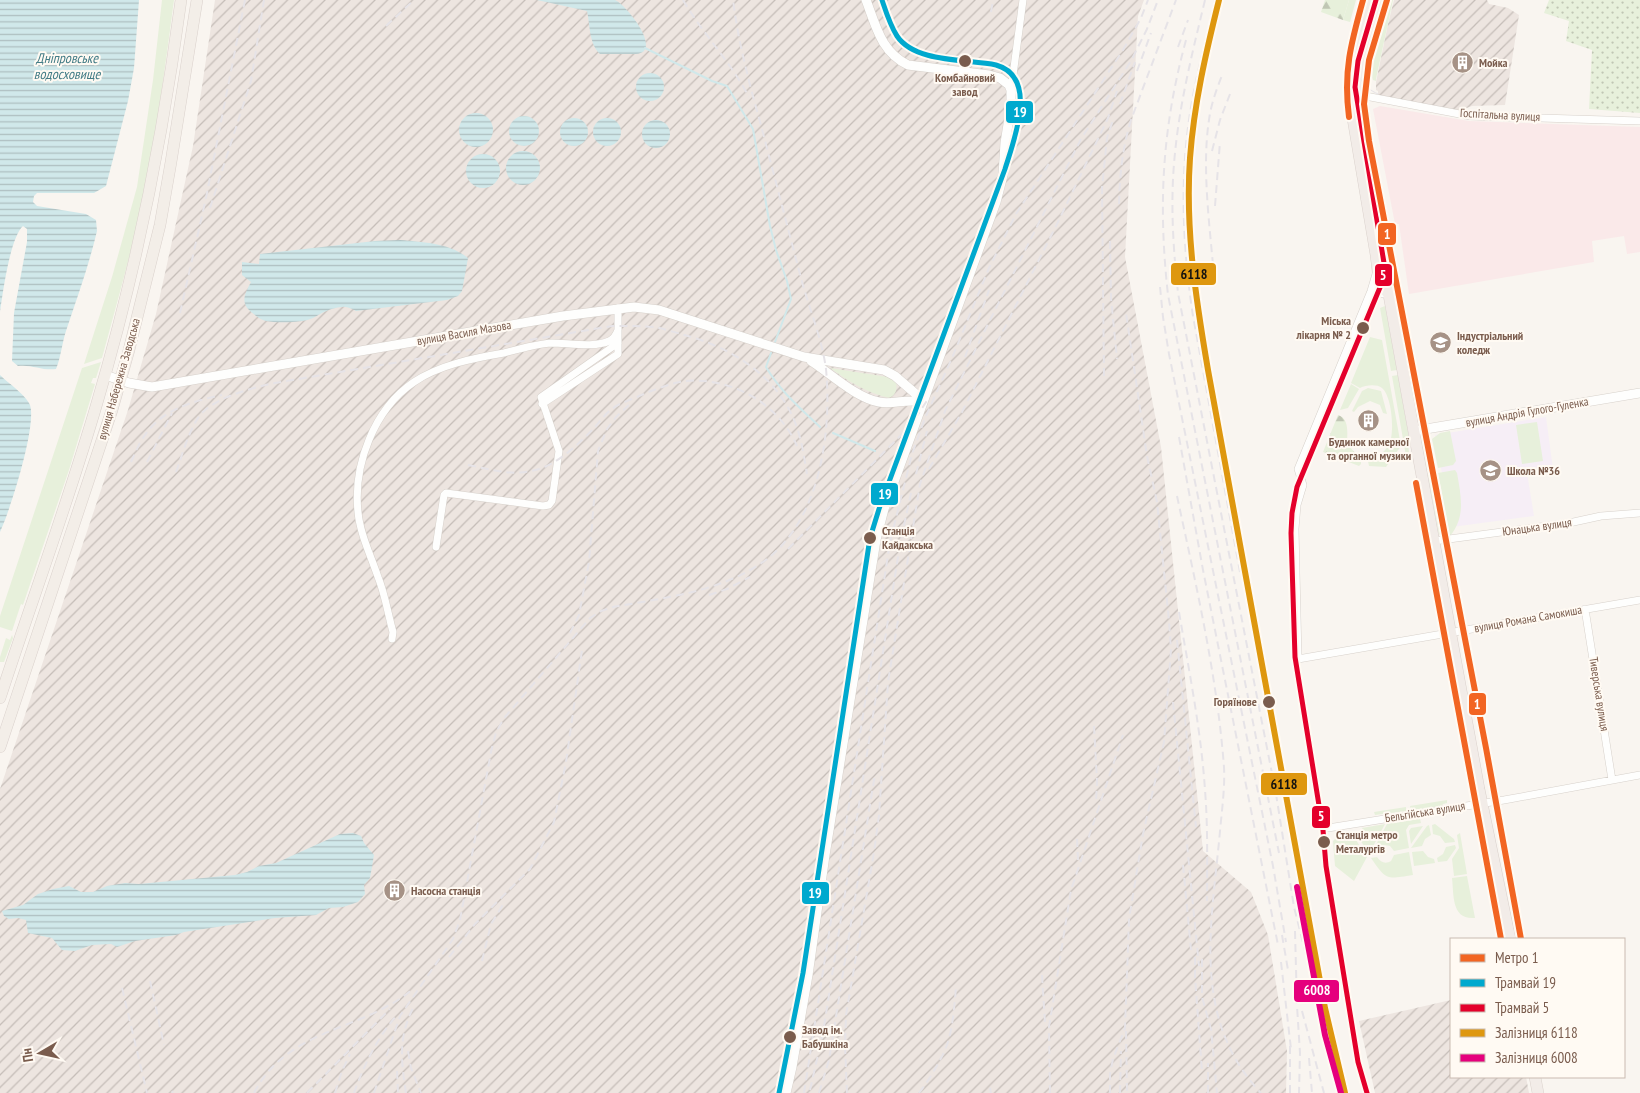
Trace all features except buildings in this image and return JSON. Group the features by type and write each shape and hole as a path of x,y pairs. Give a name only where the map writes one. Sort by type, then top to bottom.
{"highway":[{"path":"1368,0 1353,51 1349,76 1366,135 1389,253 1389,295 1510,938"},
{"path":"1381,0 1363,63 1361,80 1355,95 1377,269 1381,285 1389,295"},
{"path":"1535,1078 1538,1093"}],"main road":[{"name":"вулиця Набережна Заводська","path":"0,698 77,468 105,375 145,221 157,160 182,0"},
{"name":"вулиця Набережна Заводська","path":"0,747 120,380 160,224 172,162 197,0"}],"street":[{"path":"866,0 884,46 899,60 908,65 989,74 1005,82 1011,90"},
{"path":"786,1093 808,975 825,854 876,540 884,509 996,202 1003,175 1005,142 1023,0"},
{"name":"Госпітальна вулиця","path":"1355,95 1470,116 1640,121"},
{"path":"1377,269 1371,291 1389,295"},
{"name":"вулиця Романа Самокиша","path":"1371,291 1298,469 1303,485 1297,504 1295,530 1298,659 1640,600"},
{"name":"вулиця Василя Мазова","path":"105,375 152,388 518,324 634,307 659,310 804,357 884,370 895,376 923,400"},
{"path":"436,547 444,495 446,494 543,506 549,505 552,501 559,451 542,404 618,354 618,308"},
{"path":"392,639 393,632 379,579 362,531 358,512 357,487 362,460 373,431 391,401 414,382 441,369 490,355 550,343 602,343 614,338 618,330"},
{"name":"вулиця Василя Мазова","path":"804,357 867,398 878,402 923,400"},
{"name":"вулиця Андрія Гулого-Гуленка","path":"1414,431 1640,393"},
{"name":"Юнацька вулиця","path":"1434,541 1569,523 1601,516 1640,513"},
{"name":"Тиверська вулиця","path":"1585,608 1612,780"},
{"name":"Бельгійська вулиця","path":"1328,828 1640,775"}],"shaded area":[{"path":"215,0 1144,0 1138,16 1125,257 1161,447 1203,851 1251,892 1268,935 1287,1051 1286,1093 0,1093 0,789 128,410 156,314 193,146"},
{"path":"1394,0 1487,0 1489,4 1508,8 1519,15 1505,105 1472,106 1459,111 1378,97 1376,82"},
{"path":"1380,106 1469,121 1640,127 1640,252 1627,254 1624,236 1592,241 1594,262 1409,294 1399,224 1395,224 1373,109"},
{"name":"Школа №36","path":"1546,417 1553,469 1527,473 1534,516 1452,527 1435,435"},
{"path":"1450,1000 1450,1078 1526,1078 1529,1093 1375,1093 1359,1021"}],"green space":[{"path":"162,0 174,0 154,138 141,209 102,358 84,364 112,277 137,187 153,80"},
{"path":"1325,0 1349,0 1343,20 1321,12"},
{"path":"1349,0 1356,0 1350,22 1343,20"},
{"path":"1391,0 1393,0 1376,81 1373,80 1373,64"},
{"path":"1549,0 1640,0 1640,113 1589,109 1592,50 1566,41 1569,21 1544,13"},
{"path":"1385,306 1397,370 1391,371 1380,308"},
{"path":"1370,337 1382,340 1401,446 1386,467 1369,466 1368,461 1383,452 1391,439 1392,415 1388,399 1380,387 1371,385 1360,388 1351,383"},
{"path":"101,362 96,378 93,378 91,383 95,384 69,470 23,605 21,604 12,631 0,627 0,616 82,368"},
{"path":"830,368 888,377 896,381 896,391 889,398 881,396 858,386"},
{"path":"1398,375 1410,443 1408,444 1410,461 1407,462 1392,376"},
{"path":"1351,384 1359,389 1348,408 1340,410"},
{"path":"1368,388 1381,391 1387,414 1383,413 1380,405 1370,401 1358,407 1354,412 1352,411 1362,391"},
{"path":"1338,415 1346,423 1347,444 1361,459 1359,466 1323,452"},
{"path":"1537,422 1543,461 1522,464 1516,425"},
{"path":"1450,431 1456,461 1453,465 1438,468 1432,439 1440,433"},
{"path":"1429,433 1435,469 1427,470 1421,438"},
{"path":"1455,470 1459,482 1461,506 1458,521 1450,536 1438,473"},
{"path":"1436,473 1448,536 1443,537 1439,534 1428,475"},
{"path":"12,635 13,638 4,662 0,662 6,638 10,640"},
{"path":"1447,800 1447,803 1442,806 1411,810 1410,806"},
{"path":"1406,807 1406,811 1375,815 1374,812"},
{"path":"1420,819 1421,823 1409,825 1406,830 1409,848 1394,851 1390,846 1384,845 1380,847 1377,853 1371,854 1387,824"},
{"path":"1385,824 1369,854 1357,832 1363,830 1362,828"},
{"path":"1435,824 1454,839 1455,842 1445,843 1440,836 1433,834 1432,825"},
{"path":"1429,825 1431,835 1425,839 1422,846 1411,848 1427,826"},
{"path":"1423,826 1411,844 1409,831 1411,828"},
{"path":"1349,833 1354,837 1367,857 1354,881 1335,866 1333,841 1339,835"},
{"path":"1460,833 1467,874 1454,876 1452,859 1459,848 1457,835"},
{"path":"1455,845 1456,848 1447,861 1438,862 1437,858 1443,854 1446,847"},
{"path":"1423,851 1428,857 1434,859 1435,863 1414,866 1412,852"},
{"path":"1409,852 1413,875 1388,877 1384,875 1371,858 1377,857 1382,862 1387,862 1391,861 1394,855"},
{"path":"1467,876 1475,918 1467,918 1462,915 1455,905 1452,878"}],"water":[{"name":"Дніпровське водосховище","path":"0,0 139,0 134,68 128,101 106,186 94,193 37,193 34,196 33,202 37,206 86,214 96,220 97,231 94,244 56,369 18,366 12,361 14,313 27,242 27,229 23,226 18,232 11,253 0,312"},
{"path":"537,0 615,0 634,19 645,38 646,46 643,51 636,54 600,54 596,50 592,39 587,11"},
{"path":"650,73 660,77 664,87 660,97 650,101 640,97 636,87 640,77"},
{"path":"476,113 488,118 493,130 488,142 476,147 464,142 459,130 464,118"},
{"path":"524,116 535,120 539,131 535,142 524,146 513,142 509,131 513,120"},
{"path":"574,118 584,122 588,132 584,142 574,146 564,142 560,132 564,122"},
{"path":"607,118 617,122 621,132 617,142 607,146 597,142 593,132 597,122"},
{"path":"656,120 666,124 670,134 666,144 656,148 646,144 642,134 646,124"},
{"path":"523,151 535,156 540,168 535,180 523,185 511,180 506,168 511,156"},
{"path":"483,154 495,159 500,171 495,183 483,188 471,183 466,171 471,159"},
{"path":"400,240 444,246 468,258 462,291 458,296 447,300 356,311 346,307 338,308 326,311 309,320 290,322 270,322 264,320 257,317 246,307 244,300 251,282 242,275 242,262 259,264 260,254"},
{"path":"0,375 28,401 31,416 30,431 21,468 0,532"},
{"path":"353,833 361,836 374,855 370,878 364,885 365,894 358,902 343,907 329,908 316,915 275,918 184,932 176,935 135,941 117,947 111,944 92,945 75,951 62,950 52,938 28,933 26,920 18,918 9,919 4,916 2,911 23,905 38,894 69,886 81,892 93,892 107,886 125,883 139,884 235,875 259,866 276,863 340,834"}],"waterway":[{"path":"645,48 712,81 727,86 753,129 770,226 791,299 775,342"},
{"path":"771,353 766,367 791,399 820,427"},
{"path":"833,433 875,451"}],"tram line":[{"name":"19","path":"779,1093 803,973 870,538 879,509 1005,169 1020,111 1020,96 1017,82 1009,72 996,65 929,55 905,45 897,36 890,23 882,0"},
{"name":"5","path":"1367,1093 1358,1062 1295,657 1291,533 1292,513 1297,487 1381,285 1385,269 1355,87 1358,61 1376,0"},
{"path":"1355,58 1357,69 1364,84 1378,94"}],"railway":[{"path":"180,313 206,198 245,0"},
{"path":"210,208 251,81 264,0"},
{"path":"386,26 414,0"},
{"path":"683,0 742,84 749,97"},
{"path":"374,1093 400,1016 453,939 460,920 491,752 496,732 505,717 590,618 601,611 613,607 671,597 710,587 746,572 763,562 782,545 798,524 810,500 824,448 827,421 826,369 747,74 733,0"},
{"path":"991,12 993,0"},
{"path":"804,1093 890,542 912,454 925,418 989,268 1016,214 1123,50 1141,18 1148,0"},
{"path":"847,1093 846,1015 874,852 879,815 888,682 920,484 945,411 1081,139 1131,61 1147,29 1158,0"},
{"path":"1119,204 1125,141 1131,120 1176,0"},
{"path":"1205,0 1184,95 1175,153 1173,223 1178,293 1276,794 1294,907 1320,1010"},
{"path":"1215,0 1195,84 1189,123 1184,178 1184,234 1193,316 1240,572"},
{"path":"1178,47 1188,20"},
{"path":"1137,71 1151,33"},
{"path":"1186,40 1172,104 1164,167 1163,230 1168,295 1279,853"},
{"path":"1120,104 1135,62"},
{"path":"1213,265 1206,155 1211,108 1223,73"},
{"path":"929,469 962,412 1058,222 1108,118 1117,91"},
{"path":"1212,151 1220,120 1230,94"},
{"path":"1104,376 1102,188 1107,138 1113,120"},
{"path":"1215,206 1220,142"},
{"path":"1110,241 1111,298 1117,359"},
{"path":"1160,287 1169,354 1273,866 1286,942"},
{"path":"965,357 989,290"},
{"path":"1110,1093 1110,1074 1113,1059 1125,1028 1129,919 1143,834 1164,742 1171,650 1157,502 1147,456 1126,313"},
{"path":"176,472 187,440 199,416 218,401 243,391 269,384 612,326 623,326 654,327 688,336 722,349 738,357 753,368 778,393 788,408 800,437 807,474"},
{"path":"468,465 512,473 530,471 547,466 570,451 615,407 662,387 686,381 720,384 752,396 779,418 797,446"},
{"path":"131,462 141,441 158,420 178,408 222,395"},
{"path":"788,549 903,433 928,399"},
{"path":"570,633 579,615 589,562 598,451 607,429 629,405"},
{"path":"147,462 172,413"},
{"path":"916,474 927,431"},
{"path":"1179,437 1203,570 1278,945"},
{"path":"810,1090 823,1033 900,544 911,493"},
{"path":"1177,496 1211,664 1224,767 1211,934 1211,968 1215,1001 1224,1033 1239,1064 1261,1093"},
{"path":"709,595 727,589 750,577"},
{"path":"1179,612 1201,745 1207,818 1207,901"},
{"path":"1177,640 1196,827"},
{"path":"449,957 475,924 530,869 554,822 566,762 582,650"},
{"path":"1173,702 1199,966"},
{"path":"1094,726 1097,781 1096,802"},
{"path":"1050,1093 1049,1027 1071,890 1123,735"},
{"path":"819,1093 829,1060 875,774"},
{"path":"1077,839 1078,860"},
{"path":"1183,865 1191,950"},
{"path":"482,961 491,924 504,903"},
{"path":"1295,931 1300,1053 1299,1093"},
{"path":"1282,935 1288,970"},
{"path":"1195,957 1202,1072"},
{"path":"1202,959 1202,997 1211,1029 1217,1093"},
{"path":"1281,962 1291,1049"},
{"path":"1042,975 1045,1023"},
{"path":"150,981 164,1045"},
{"path":"122,988 147,1093"},
{"path":"254,1093 269,1071 287,1055 307,1042 373,1014 414,988"},
{"path":"919,1093 936,1067 948,1043 956,988"},
{"path":"406,1093 402,1059 403,1038 414,1006"},
{"path":"307,1093 390,1009"},
{"path":"1302,1011 1324,1093"},
{"path":"354,1093 372,1051 398,1014"},
{"path":"1126,1031 1127,1093"},
{"path":"1290,1042 1290,1093"},
{"path":"408,1051 411,1068 421,1093"},
{"path":"1120,1093 1121,1051"},
{"path":"335,1093 350,1054"},
{"path":"1309,1058 1312,1093"},
{"path":"1208,1063 1208,1093"},
{"path":"397,1071 398,1093"},
{"path":"1336,1077 1342,1093"},
{"path":"990,1088 991,1093"}],"metro line":[{"name":"1","path":"1349,117 1347,101 1349,58 1363,0"},
{"name":"1","path":"1387,0 1369,60 1364,104 1369,141 1521,938"},
{"name":"1","path":"1416,483 1501,938"}],"rail line":[{"name":"6118","path":"1219,0 1201,78 1190,158 1190,238 1199,317 1325,1008 1345,1093"},
{"name":"6008","path":"1297,887 1325,1035 1341,1093"}],"place":[{"name":"Комбайновий завод","path":"965,61"},
{"name":"Мойка","path":"1463,63"},
{"name":"Міська лікарня № 2","path":"1363,328"},
{"name":"Індустріальний коледж","path":"1441,343"},
{"name":"Будинок камерної та органної музики","path":"1369,421"},
{"name":"Школа №36","path":"1491,471"},
{"name":"Станція Кайдакська","path":"870,538"},
{"name":"Горяїнове","path":"1269,702"},
{"name":"Станція метро Металургів","path":"1324,842"},
{"name":"Насосна станція","path":"395,891"},
{"name":"Завод ім. Бабушкіна","path":"790,1037"}]}
